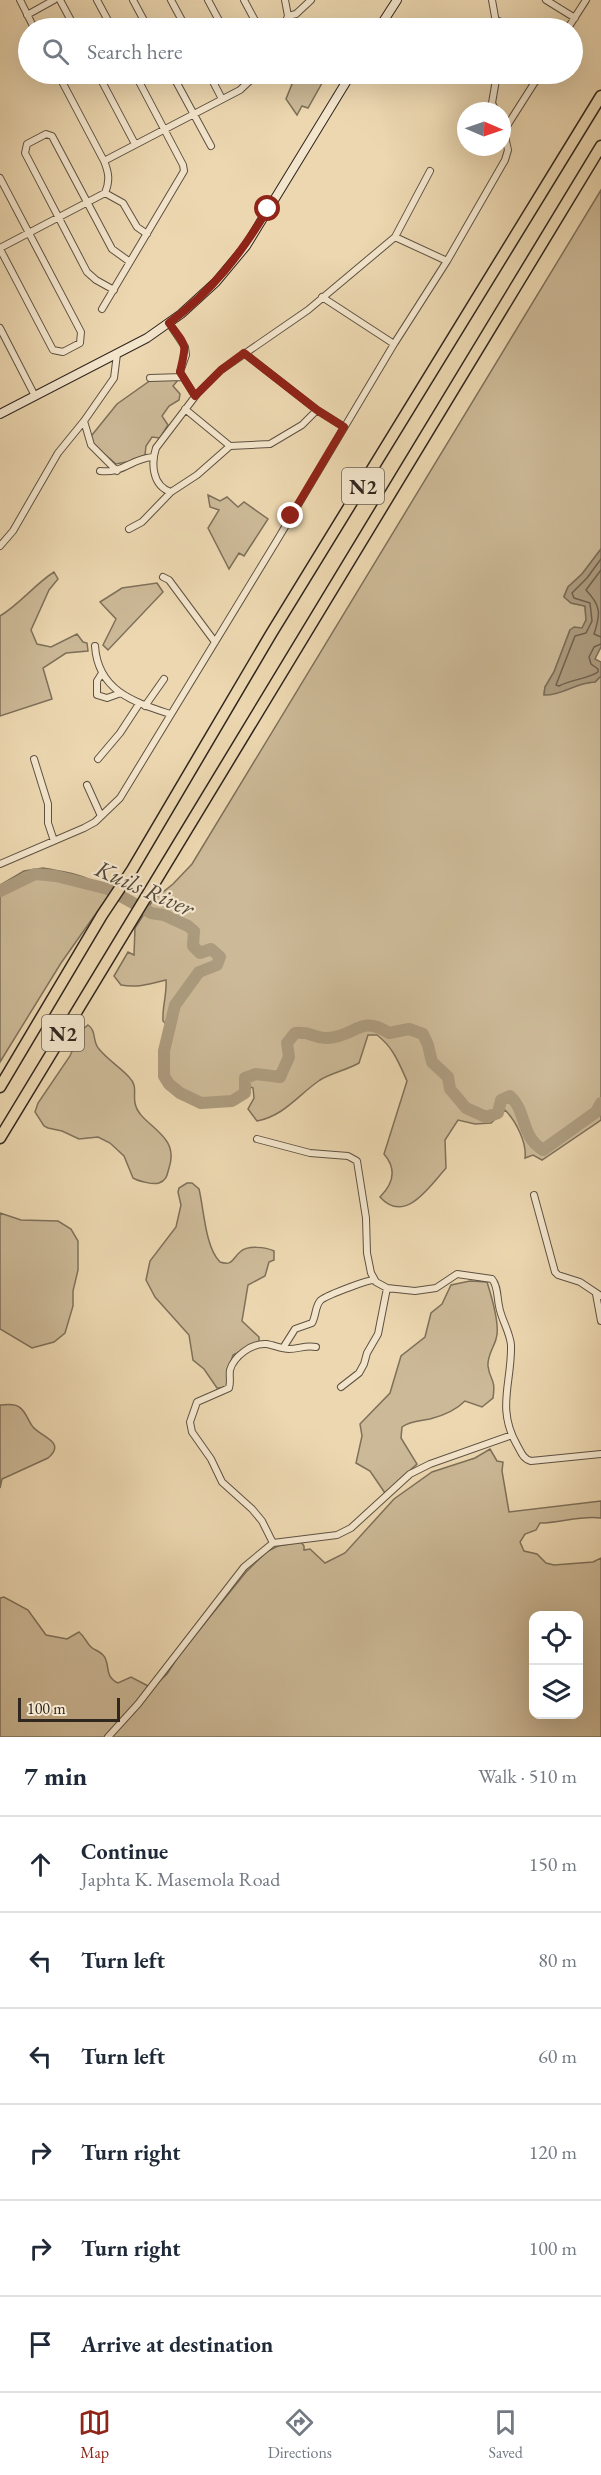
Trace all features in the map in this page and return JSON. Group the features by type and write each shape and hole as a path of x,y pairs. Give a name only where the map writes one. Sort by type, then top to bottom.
{"highway":[{"name":"N2","path":"0,1087 271,634 601,96"},
{"name":"N2","path":"0,1138 601,146"}],"main road":[{"path":"385,18 397,0"},
{"path":"0,414 117,354 169,323 199,299 236,260 345,84"}],"street":[{"path":"20,0 29,18"},
{"path":"27,15 54,0"},
{"path":"60,0 70,18"},
{"path":"97,0 107,18"},
{"path":"133,0 143,18"},
{"path":"171,0 181,18"},
{"path":"208,0 218,18"},
{"path":"244,0 254,18"},
{"path":"285,0 288,16 296,14 311,0"},
{"path":"492,0 496,18"},
{"path":"546,0 575,18 586,0"},
{"path":"0,178 29,233 81,332 80,343 63,352 53,350 0,249 29,233 105,193 109,180 104,161 63,84"},
{"path":"103,84 135,144"},
{"path":"102,309 184,171 183,165 140,84"},
{"path":"177,84 211,146"},
{"path":"214,84 222,99"},
{"path":"104,161 240,90 244,84"},
{"path":"492,102 495,84"},
{"path":"511,115 534,84"},
{"path":"114,290 87,272 25,153 27,144 46,134 51,134 112,249 130,262"},
{"path":"0,864 21,853 72,835 95,822 120,798 394,344 447,261 507,156"},
{"path":"171,492 165,490 156,480 153,457 158,444 195,396 221,370 308,310 394,237 430,171"},
{"path":"105,193 123,203 137,227 147,234"},
{"path":"394,237 447,261"},
{"path":"322,297 357,322 394,344"},
{"path":"169,323 185,347 186,355 180,369 182,377 195,396"},
{"path":"0,328 34,396"},
{"path":"244,353 317,410 344,427"},
{"path":"0,546 18,523 58,453 114,378 117,354"},
{"path":"150,378 182,377"},
{"path":"185,409 230,446"},
{"path":"129,529 142,522 171,492 197,475 230,446 270,444 302,425 317,410"},
{"path":"84,421 91,445 117,471"},
{"path":"100,471 117,471 146,457 153,457"},
{"path":"163,577 168,580 215,642"},
{"path":"95,646 98,666 121,693 142,705 170,714"},
{"path":"102,673 97,681 97,695 107,698 121,693"},
{"path":"99,759 164,679"},
{"path":"34,759 48,804 48,823 54,841"},
{"path":"87,784 101,816"},
{"path":"257,1139 301,1151 348,1156 357,1161 366,1218 367,1253 373,1280"},
{"path":"534,1195 555,1272 580,1282 599,1295 601,1320"},
{"path":"283,1348 295,1329 312,1323 319,1302 323,1298 343,1292 359,1283 373,1280 387,1288 422,1291 436,1288 457,1274 487,1277 494,1281 499,1308 511,1345 505,1400 506,1416 512,1436 528,1461 601,1454"},
{"path":"341,1387 359,1373 378,1334 387,1288"},
{"path":"273,1544 262,1521 219,1477 211,1459 192,1432 190,1422 197,1402 229,1388 230,1370 238,1356 261,1344 283,1348 294,1348 301,1345 316,1347"},
{"path":"108,1737 138,1704 244,1568 273,1544 337,1535 351,1528 410,1474 430,1464 512,1436"}],"shaded area":[{"path":"292,84 322,84 308,108 302,106 297,115 286,99"},
{"path":"601,190 601,549 582,574 568,587 564,596 571,603 585,606 586,620 582,629 570,630 544,694 557,693 595,682 601,676 601,1120 542,1160 533,1155 525,1158 520,1132 505,1110 491,1123 475,1124 458,1120 445,1140 446,1168 416,1200 399,1207 389,1205 380,1197 388,1187 392,1176 391,1165 384,1154 407,1081 391,1050 377,1035 368,1035 359,1063 320,1080 283,1110 257,1121 248,1109 254,1098 253,1088 246,1085 245,1093 236,1098 209,1103 183,1095 165,1079 164,1051 170,1028 163,1021 166,980 127,986 121,985 114,976 128,952 134,955 135,928 153,900 173,884 192,864"},
{"path":"151,380 178,380 173,386 180,394 179,400 169,406 162,416 168,425 160,438 152,437 146,446 145,455 116,464 88,440 117,404"},
{"path":"208,495 220,501 227,497 238,507 244,502 268,519 244,556 239,553 229,569 208,528 219,510 210,507"},
{"path":"54,572 58,579 49,590 31,630 37,644 51,647 77,634 83,642 87,643 88,651 66,653 43,668 52,699 0,716 0,616"},
{"path":"157,583 163,592 108,650 103,645 116,619 100,602 122,588"},
{"path":"43,868 88,879 109,895 61,963 0,1062 0,885 24,871"},
{"path":"88,1025 93,1030 99,1049 132,1080 138,1111 165,1138 169,1146 171,1156 168,1173 162,1182 153,1183 133,1178 124,1156 110,1143 98,1137 79,1139 62,1131 48,1128 44,1126 35,1112 38,1103 70,1056 81,1031"},
{"path":"192,1183 199,1189 208,1238 220,1262 232,1261 247,1248 266,1248 274,1251 274,1260 269,1262 265,1276 248,1285 242,1321 259,1337 259,1342 233,1355 226,1388 217,1388 204,1369 193,1360 189,1335 155,1297 146,1280 150,1261 176,1227 181,1205 179,1188"},
{"path":"0,1213 21,1220 58,1221 71,1229 78,1241 78,1270 73,1291 73,1306 65,1333 54,1342 32,1348 0,1329"},
{"path":"470,1281 487,1282 495,1310 497,1333 488,1362 494,1386 493,1398 482,1407 465,1401 444,1414 412,1422 402,1427 401,1438 417,1464 385,1493 370,1471 356,1463 362,1436 360,1424 390,1393 401,1356 425,1337 431,1313 442,1304 451,1285"},
{"path":"10,1404 21,1409 33,1427 51,1440 55,1448 48,1458 2,1479 0,1488 0,1405"},
{"path":"490,1449 497,1461 503,1462 502,1471 509,1512 601,1501 601,1518 540,1523 536,1530 525,1534 520,1542 524,1551 537,1554 546,1563 554,1565 593,1562 601,1558 601,1737 0,1737 0,1598 4,1597 28,1610 46,1635 67,1639 79,1632 91,1647 103,1655 110,1677 118,1683 131,1677 152,1688 167,1674 179,1655 246,1572 266,1552 278,1546 301,1542 304,1550 310,1549 325,1563 345,1553 394,1499 432,1472 475,1458"}],"water":[{"path":"601,549 601,647 595,659 601,662 601,676 595,682 544,695 545,687 554,672 570,630 574,627 582,628 586,620 585,606 571,603 564,597 568,587 582,574"}],"waterway":[{"name":"Kuils River","path":"0,891 35,874 56,876 108,889 151,913 164,915 188,926 194,931 193,946 200,953 211,949 220,957 217,965 199,972 175,1005 164,1051 164,1076 169,1084 180,1093 201,1103 232,1101 245,1093 245,1078 256,1074 280,1077 289,1057 287,1043 295,1033 327,1038 337,1037 364,1026 379,1028 389,1033 409,1029 423,1034 432,1062 448,1077 450,1089 466,1108 486,1117 498,1113 501,1100 510,1096 519,1109 531,1138 543,1150 596,1112 601,1103"}],"route":[{"path":"268,209 246,246 224,274 199,299 169,323 184,343 186,355 180,372 195,396 221,370 244,353 317,410 344,427 291,516"}]}
